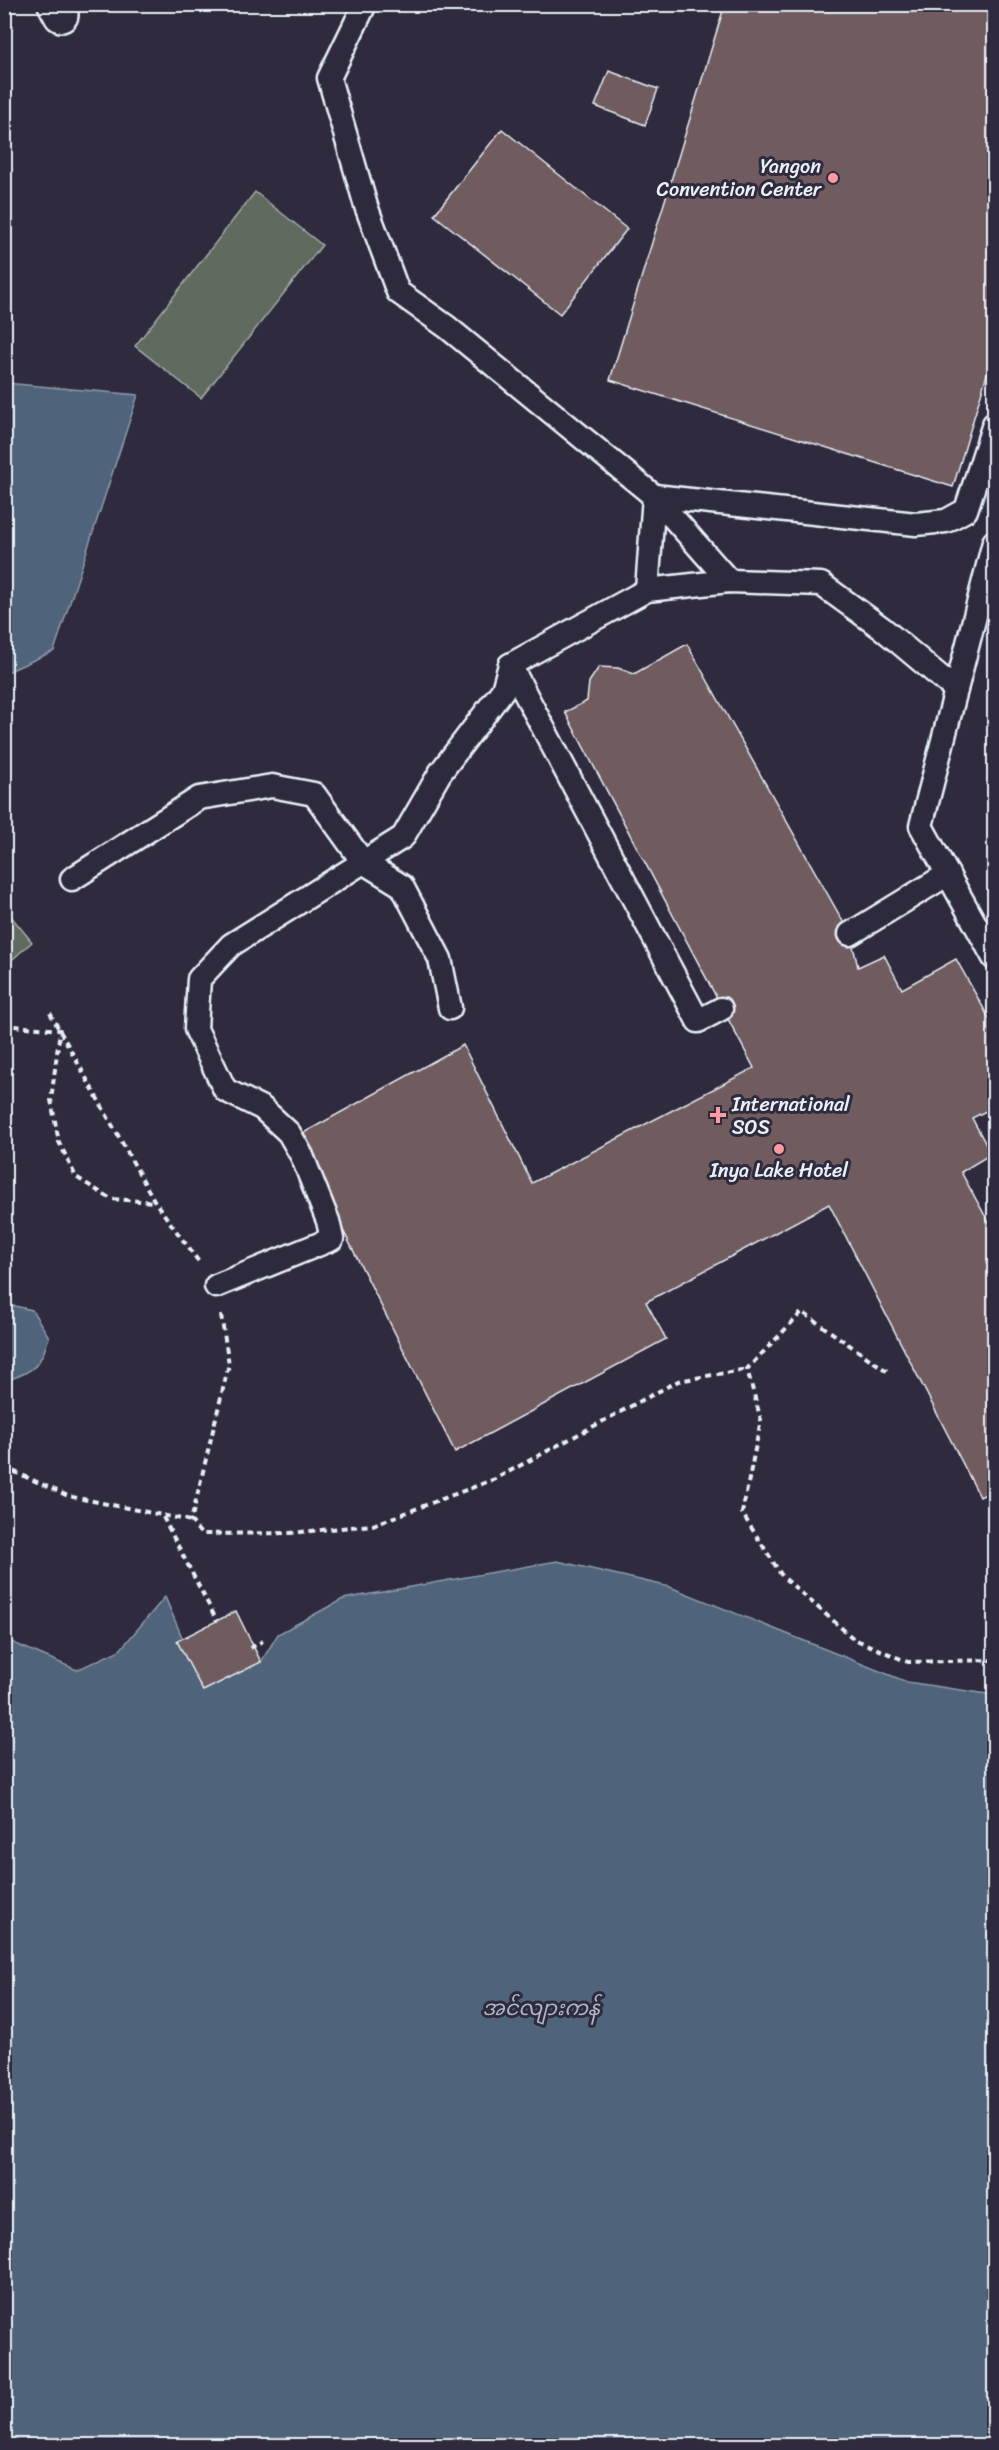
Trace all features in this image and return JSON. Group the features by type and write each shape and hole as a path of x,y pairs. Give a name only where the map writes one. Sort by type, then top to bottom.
{"lane":[{"path":"365,4 329,78 366,206 398,292 447,327 654,496 729,581"},
{"path":"654,496 916,524 946,521 966,510 994,424"},
{"path":"647,590 654,496"},
{"path":"994,542 921,826 994,958"},
{"path":"216,1286 332,1239 328,1221 289,1133 262,1108 225,1090 196,1029 199,979 231,945 403,837 440,773 503,690 510,665 647,590 729,581 821,584 883,629 956,690"},
{"path":"510,665 698,1021 721,1009"},
{"path":"72,879 199,798 272,786 314,794 363,862 402,886 440,959 450,1008"},
{"path":"850,934 948,874"}],"path":[{"path":"50,1013 155,1202 216,1286 229,1364 191,1521"},
{"path":"4,1025 60,1030"},
{"path":"60,1030 51,1100 59,1142 76,1178 111,1199 155,1202"},
{"path":"4,1467 68,1496 191,1521 201,1534 290,1533 373,1525 495,1479 678,1381 747,1369 802,1312 886,1371"},
{"path":"747,1369 761,1420 742,1513 782,1576 854,1639 908,1662 994,1660"},
{"path":"163,1516 217,1621"},
{"path":"250,1648 263,1641"}],"green space":[{"path":"255,192 322,245 201,398 135,346"},
{"path":"5,909 32,942 4,966"}],"water":[{"path":"5,383 138,395 54,651 5,673"},
{"path":"15,1306 32,1310 49,1337 36,1366 8,1380 4,1379 5,1308"},
{"name":"အင်လျားကန်","path":"557,1561 670,1587 907,1682 994,1695 994,2445 5,2445 4,1639 77,1670 120,1650 165,1597 204,1689 261,1662 278,1634 343,1599"}],"building":[{"name":"Yangon Convention Center","path":"725,4 994,4 994,351 953,487 610,380"},
{"path":"609,71 658,89 645,125 595,106"},
{"path":"502,129 627,229 560,314 434,215"},
{"path":"687,644 850,934 858,967 884,955 902,989 956,959 994,1027 994,1107 972,1118 991,1154 961,1172 994,1232 994,1490 980,1497 829,1204 646,1302 666,1339 455,1452 296,1137 463,1045 532,1183 754,1068 565,712 587,701 589,682 599,667 618,668 634,674"},
{"path":"236,1611 261,1662 203,1691 177,1641"}],"place":[{"name":"Yangon Convention Center","path":"833,178"},
{"name":"International SOS","path":"718,1115"},
{"name":"Inya Lake Hotel","path":"779,1149"}]}
